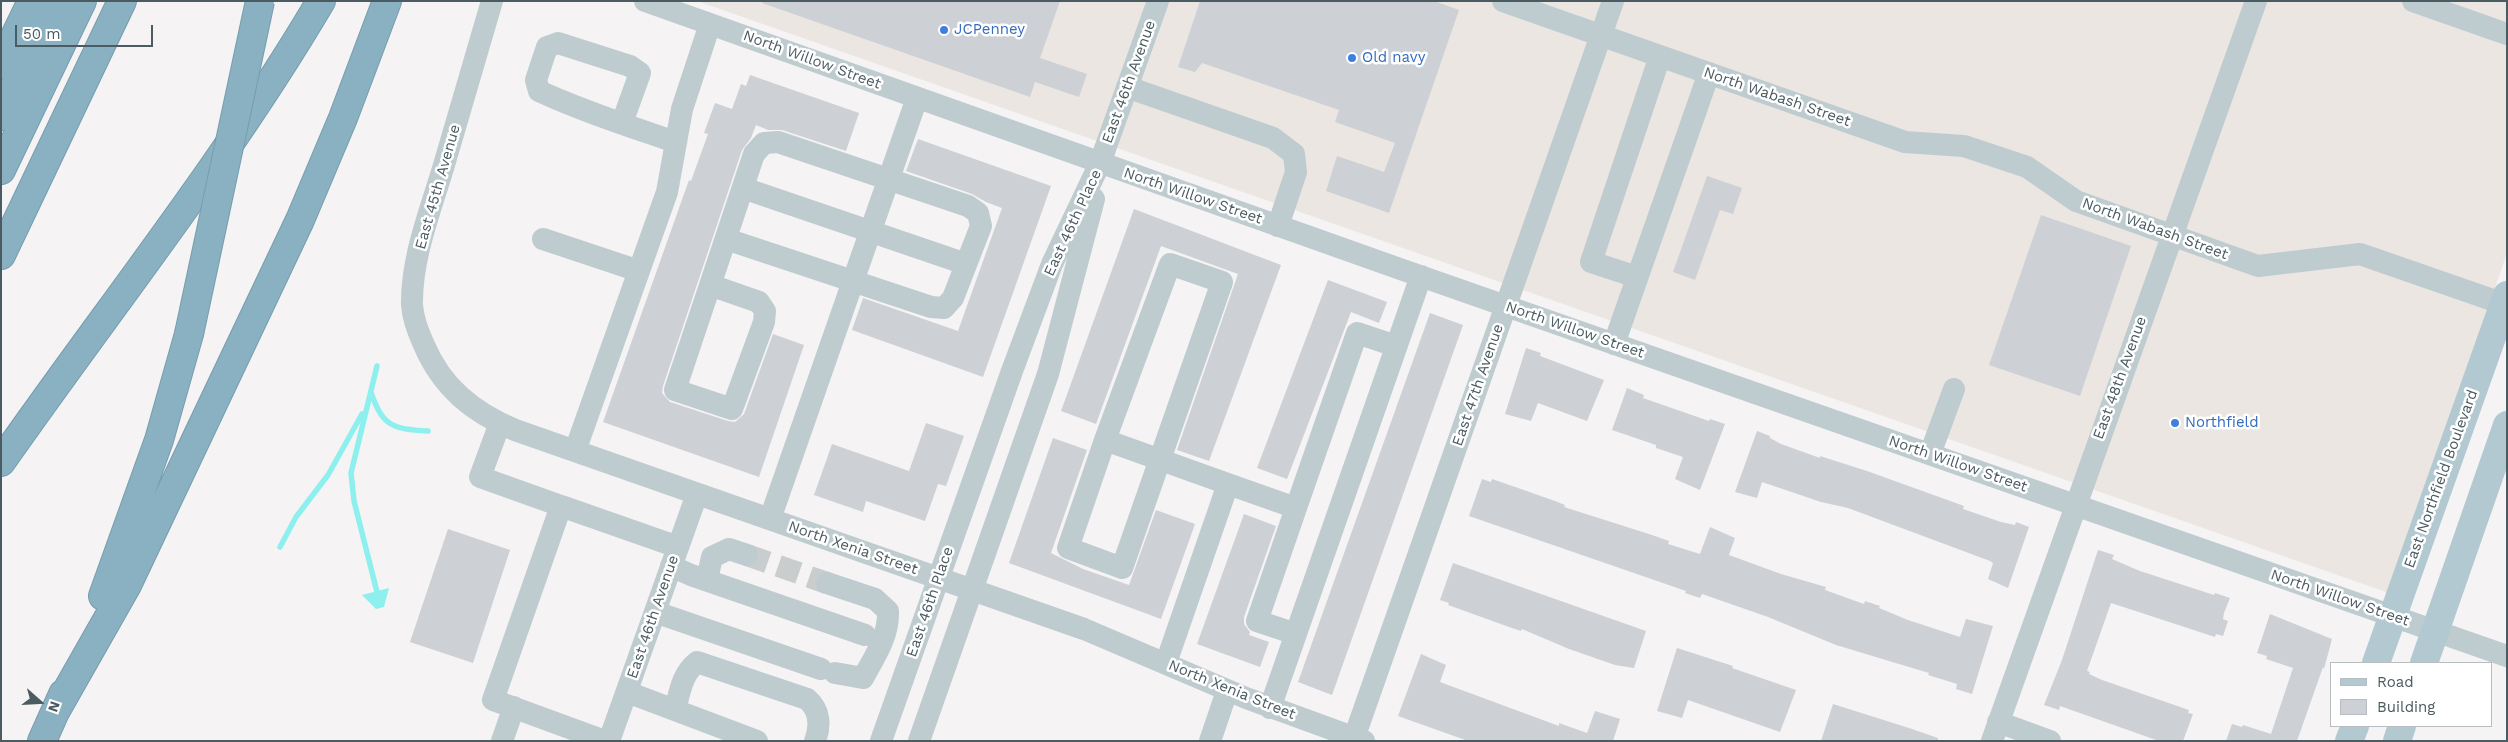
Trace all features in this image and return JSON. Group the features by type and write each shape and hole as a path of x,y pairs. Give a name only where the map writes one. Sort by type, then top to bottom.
{"highway":[{"path":"1,65 32,1"},
{"path":"1,116 56,1"},
{"path":"1,170 82,1"},
{"path":"1,255 122,1"},
{"path":"42,741 135,510 159,440 189,334 260,1"},
{"path":"1,462 196,192 265,91 321,1"},
{"path":"56,710 126,585 296,229 343,118 387,1"}],"main road":[{"name":"East Northfield Boulevard","path":"2376,662 2505,300"},
{"path":"2424,662 2507,425"},
{"path":"2349,741 2354,727"},
{"path":"2397,741 2402,727"}],"street":[{"name":"East 45th Avenue","path":"438,372 428,356 416,323 412,303 414,284 424,231 492,1"},
{"name":"North Willow Street","path":"645,1 1278,226 2507,656"},
{"name":"East 46th Avenue","path":"1100,163 1158,1"},
{"name":"North Wabash Street","path":"1504,1 1905,142 1964,146 2027,167 2076,201 2258,266 2360,254 2505,300"},
{"name":"East 47th Avenue","path":"1357,740 1613,1"},
{"path":"2413,1 2507,34"},
{"name":"East 48th Avenue","path":"1995,732 2251,6"},
{"path":"575,451 667,192 682,109 710,24"},
{"path":"622,123 640,73 630,66 558,43 546,47 536,80 539,91 622,123 675,142"},
{"path":"1637,277 1591,262 1660,56"},
{"path":"1614,344 1709,73"},
{"path":"1128,87 1273,138 1294,154 1296,172 1278,226"},
{"path":"770,519 917,98"},
{"path":"710,285 759,302 766,311 764,322 732,409 674,390 754,154 764,143 778,142 968,206 978,213 981,226 953,298 944,308 931,307 726,239"},
{"name":"East 46th Place","path":"881,741 1012,371 1052,264 1100,163"},
{"name":"East 46th Place","path":"919,741 1048,374 1092,206 1100,163"},
{"path":"743,188 871,230 966,264"},
{"path":"544,239 639,270"},
{"path":"1170,264 1222,282 1122,568 1068,548 1105,440 1170,264"},
{"path":"1270,708 1421,276"},
{"path":"1296,634 1257,621 1296,508 1357,333 1396,346"},
{"name":"North Xenia Street","path":"438,372 459,397 500,423 938,579 1091,631 1270,708 1357,740"},
{"path":"1930,454 1954,389"},
{"path":"500,423 480,477 561,506 674,556 707,580 865,636"},
{"path":"1105,440 1296,508"},
{"path":"1166,663 1228,484"},
{"name":"East 46th Avenue","path":"607,741 697,494"},
{"path":"502,741 504,704 561,506"},
{"path":"707,580 712,557 729,549 747,555"},
{"path":"655,612 828,671 863,678 884,639 888,624 888,611 875,599 827,583"},
{"path":"676,710 683,681 689,669 697,662 807,699 816,707 820,730 815,741"},
{"path":"1210,741 1227,690"},
{"path":"626,692 757,741"},
{"path":"504,704 560,733 607,741"},
{"path":"1995,732 2050,741"}],"shaded area":[{"name":"Northfield","path":"697,1 2507,1 2507,253 2389,593"}],"water":[{"path":"389,588 384,607 376,609 362,595"}],"building":[{"name":"JCPenney","path":"762,1 1060,1 1040,58 1087,74 1079,97 1035,82 1030,97 762,3"},
{"path":"1200,1 1434,1 1459,10 1389,213 1326,191 1337,156 1384,172 1395,143 1335,122 1339,110 1202,63 1195,72 1178,67"},
{"path":"750,75 859,113 846,151 782,130 768,130 756,125 751,138 742,150 663,386 662,393 670,402 735,422 744,414 773,334 804,345 759,477 603,422 689,180 691,181 708,134 704,133 715,103 732,109 741,84 746,86"},
{"path":"918,139 1051,186 983,377 852,330 863,298 958,331 1002,208 972,194 906,171"},
{"path":"1707,176 1742,188 1733,214 1720,210 1695,280 1673,272"},
{"path":"1134,209 1281,265 1209,461 1177,450 1238,274 1161,246 1096,424 1061,411"},
{"path":"2041,215 2131,246 2080,396 1989,365"},
{"path":"1328,280 1387,302 1379,323 1351,312 1287,479 1257,468"},
{"path":"1430,313 1463,325 1332,695 1298,682"},
{"path":"1526,348 1541,353 1540,356 1604,380 1587,421 1538,403 1531,421 1505,414"},
{"path":"1627,388 1644,395 1643,398 1709,421 1710,419 1725,424 1700,490 1675,479 1683,457 1656,448 1656,445 1612,430"},
{"path":"926,423 964,436 946,486 938,484 925,521 866,501 863,512 814,495 832,444 909,471"},
{"path":"1757,431 1770,436 1770,438 1781,444 1820,458 1820,456 1867,471 1964,506 1963,509 2001,522 2015,525 2016,522 2029,527 2008,588 1988,579 1993,563 1990,561 1848,508 1821,502 1762,482 1757,498 1735,492"},
{"path":"1053,438 1087,450 1051,553 1083,569 1129,585 1156,510 1195,524 1161,619 1009,563"},
{"path":"1482,479 1491,482 1492,479 1555,501 1565,505 1564,507 1652,535 1669,541 1668,544 1700,554 1710,527 1735,538 1729,555 1781,574 1826,587 1825,590 1864,604 1865,601 1880,606 1879,608 1908,620 1960,637 1966,619 1993,626 1972,694 1956,689 1957,684 1928,675 1929,673 1836,645 1768,617 1702,594 1700,598 1685,593 1686,591 1469,516"},
{"path":"1244,514 1276,526 1244,617 1244,624 1250,632 1249,635 1269,642 1260,667 1197,644"},
{"path":"448,529 510,550 473,663 410,642"},
{"path":"2098,550 2114,555 2112,559 2140,571 2214,595 2215,593 2230,598 2224,613 2223,619 2228,621 2223,636 2216,634 2215,637 2111,603 2087,671 2090,672 2089,674 2102,680 2189,710 2188,713 2193,714 2183,741 2159,741 2060,706 2059,710 2044,705 2062,660"},
{"path":"1453,563 1646,631 1634,668 1615,665 1569,649 1522,629 1521,631 1448,605 1449,603 1440,600"},
{"path":"2270,614 2332,639 2324,669 2323,667 2297,741 2226,741 2232,724 2242,727 2243,725 2271,734 2293,668 2266,659 2267,656 2257,653"},
{"path":"1677,648 1733,666 1732,668 1796,690 1780,732 1688,700 1682,718 1657,711"},
{"path":"1421,654 1446,665 1440,682 1559,726 1559,723 1587,733 1595,711 1620,719 1613,741 1468,741 1398,716"},
{"path":"1833,704 1938,738 1938,741 1821,741"}],"waterway":[{"path":"377,366 351,473 354,501 377,592"},
{"path":"371,392 379,412 390,424 405,429 428,431"},
{"path":"280,547 296,517 328,475 362,414"}],"tunnel":[{"path":"747,555 827,583"}],"place":[{"name":"JCPenney","path":"944,30"},
{"name":"Old navy","path":"1352,58"},
{"name":"Northfield","path":"2175,423"}]}
